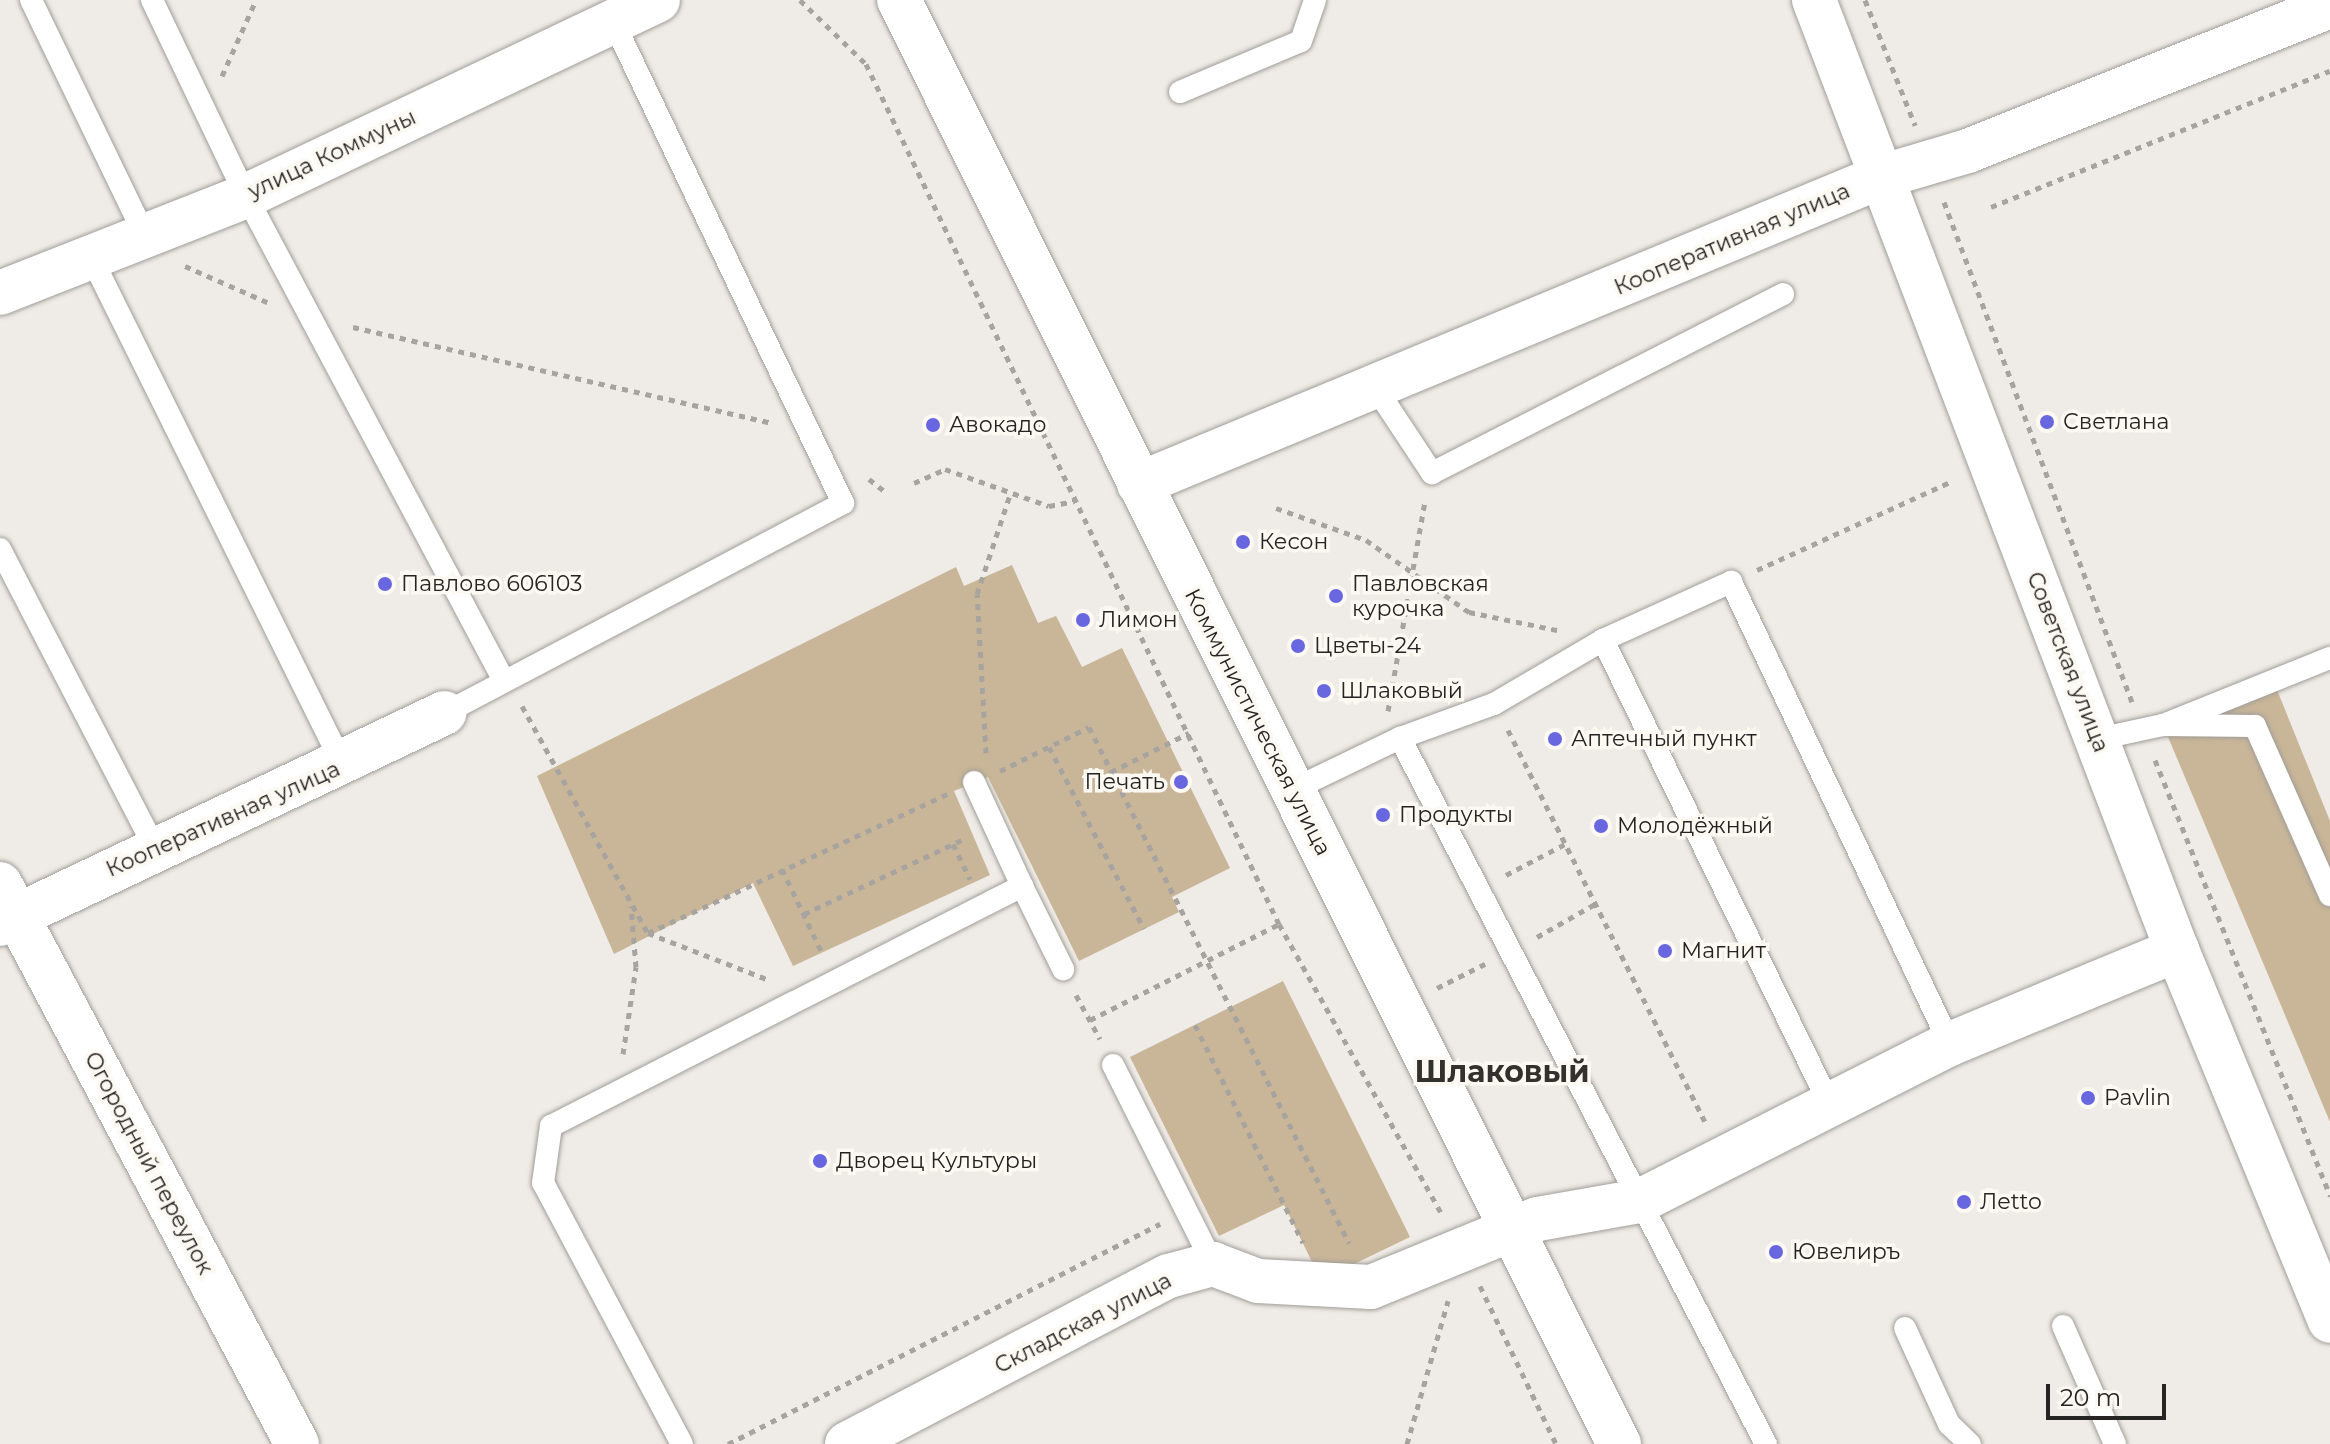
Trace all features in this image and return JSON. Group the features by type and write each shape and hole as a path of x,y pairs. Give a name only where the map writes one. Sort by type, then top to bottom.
{"street":[{"name":"улица Коммуны","path":"0,293 246,196 658,0"},
{"name":"Коммунистическая улица","path":"899,0 1619,1444"},
{"name":"Советская улица","path":"1814,0 2177,950 2330,1321"},
{"name":"Кооперативная улица","path":"1139,484 1377,390 1880,177 1929,162 2330,6"},
{"name":"Кооперативная улица","path":"5,906 155,848 343,765 445,713"},
{"name":"Огородный переулок","path":"5,906 297,1444"},
{"path":"1213,1264 1258,1281 1371,1287 1513,1231 1640,1201 1950,1044 2177,950"},
{"name":"Складская улица","path":"847,1444 919,1427 1169,1276 1213,1264"}],"lane":[{"path":"31,0 146,238"},
{"path":"152,0 246,196 502,677"},
{"path":"1180,92 1301,41 1317,1"},
{"path":"445,713 502,677 843,503 613,21"},
{"path":"92,259 343,765"},
{"path":"1377,390 1432,473 1783,294"},
{"path":"0,549 155,848"},
{"path":"1292,790 1400,738 1494,704 1603,640 1731,582 1950,1044"},
{"path":"1603,640 1829,1103"},
{"path":"2153,728 2330,658"},
{"path":"2098,739 2153,728 2255,726 2329,889"},
{"path":"1400,738 1766,1444"},
{"path":"981,779 995,826 1063,969"},
{"path":"682,1444 543,1183 551,1126 1022,886"},
{"path":"1113,1065 1213,1264"},
{"path":"2063,1326 2115,1444"},
{"path":"1905,1328 1949,1424 1970,1444"}],"path":[{"path":"207,110 256,0"},
{"path":"800,0 866,64 1279,924 1463,1250 1556,1444"},
{"path":"1865,0 2153,728 2330,1196"},
{"path":"1991,207 2330,71"},
{"path":"146,238 201,277 312,319 808,431"},
{"path":"1731,582 1990,463"},
{"path":"914,483 945,469 1049,506 1074,501"},
{"path":"1400,738 1386,706 1408,569 1432,473"},
{"path":"864,475 887,493"},
{"path":"981,779 977,594 1011,492"},
{"path":"1276,508 1366,540 1469,612 1603,640"},
{"path":"502,677 553,751 648,933 807,995"},
{"path":"1494,704 1708,1128"},
{"path":"648,933 1089,727 1371,1287"},
{"path":"1111,772 1189,733"},
{"path":"1049,747 1144,929"},
{"path":"804,914 995,826"},
{"path":"1479,889 1565,844"},
{"path":"782,869 836,981"},
{"path":"613,1094 632,1022 631,901"},
{"path":"1090,1020 1279,924"},
{"path":"1063,969 1113,1065"},
{"path":"1195,1025 1323,1284"},
{"path":"728,1444 1186,1211"},
{"path":"1407,1444 1463,1250"}],"shaded area":[{"path":"1012,565 1038,623 1056,616 1082,667 1122,648 1230,868 1172,897 1179,912 1079,961 988,777 954,791 990,875 793,966 753,883 614,954 537,776 956,567 964,586"},
{"path":"2273,680 2330,821 2330,1122 2163,725"},
{"path":"1283,981 1410,1237 1321,1280 1284,1205 1219,1236 1130,1057"}],"place":[{"name":"Светлана","path":"2047,422"},
{"name":"Авокадо","path":"933,425"},
{"name":"Кесон","path":"1243,542"},
{"name":"Павлово 606103","path":"385,584"},
{"name":"Павловская курочка","path":"1336,596"},
{"name":"Лимон","path":"1083,620"},
{"name":"Цветы-24","path":"1298,646"},
{"name":"Шлаковый","path":"1324,691"},
{"name":"Аптечный пункт","path":"1555,739"},
{"name":"Печать","path":"1181,782"},
{"name":"Продукты","path":"1383,815"},
{"name":"Молодёжный","path":"1601,826"},
{"name":"Магнит","path":"1665,951"},
{"name":"Pavlin","path":"2088,1098"},
{"name":"Дворец Культуры","path":"820,1161"},
{"name":"Леtto","path":"1964,1202"},
{"name":"Ювелиръ","path":"1776,1252"}],"district":[{"name":"Шлаковый","path":"1502,1072"}]}
